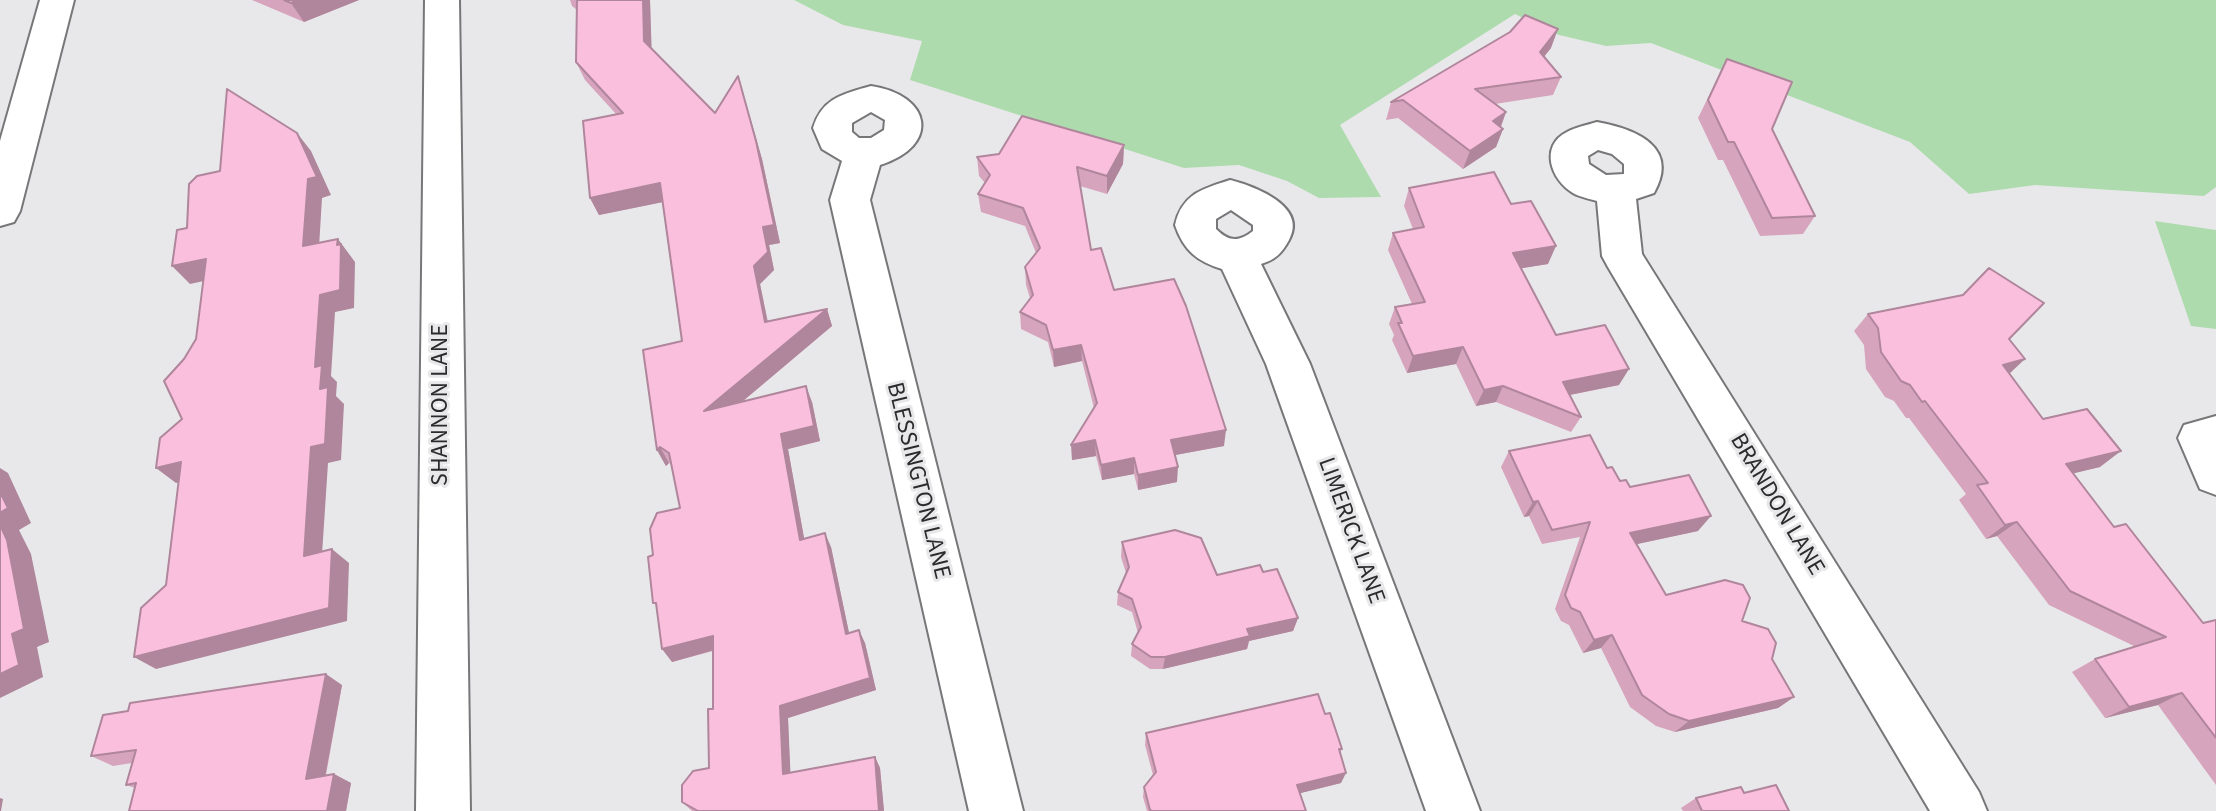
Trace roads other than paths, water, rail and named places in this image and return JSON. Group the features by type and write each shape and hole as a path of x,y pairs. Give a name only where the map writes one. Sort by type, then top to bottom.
{"street":[{"path":"0,211 57,0"},
{"name":"SHANNON LANE","path":"442,0 443,811"},
{"name":"BLESSINGTON LANE","path":"864,153 850,200 996,811"},
{"name":"BRANDON LANE","path":"1616,192 1622,256 1960,811"},
{"name":"LIMERICK LANE","path":"1236,255 1288,364 1453,811"}]}
